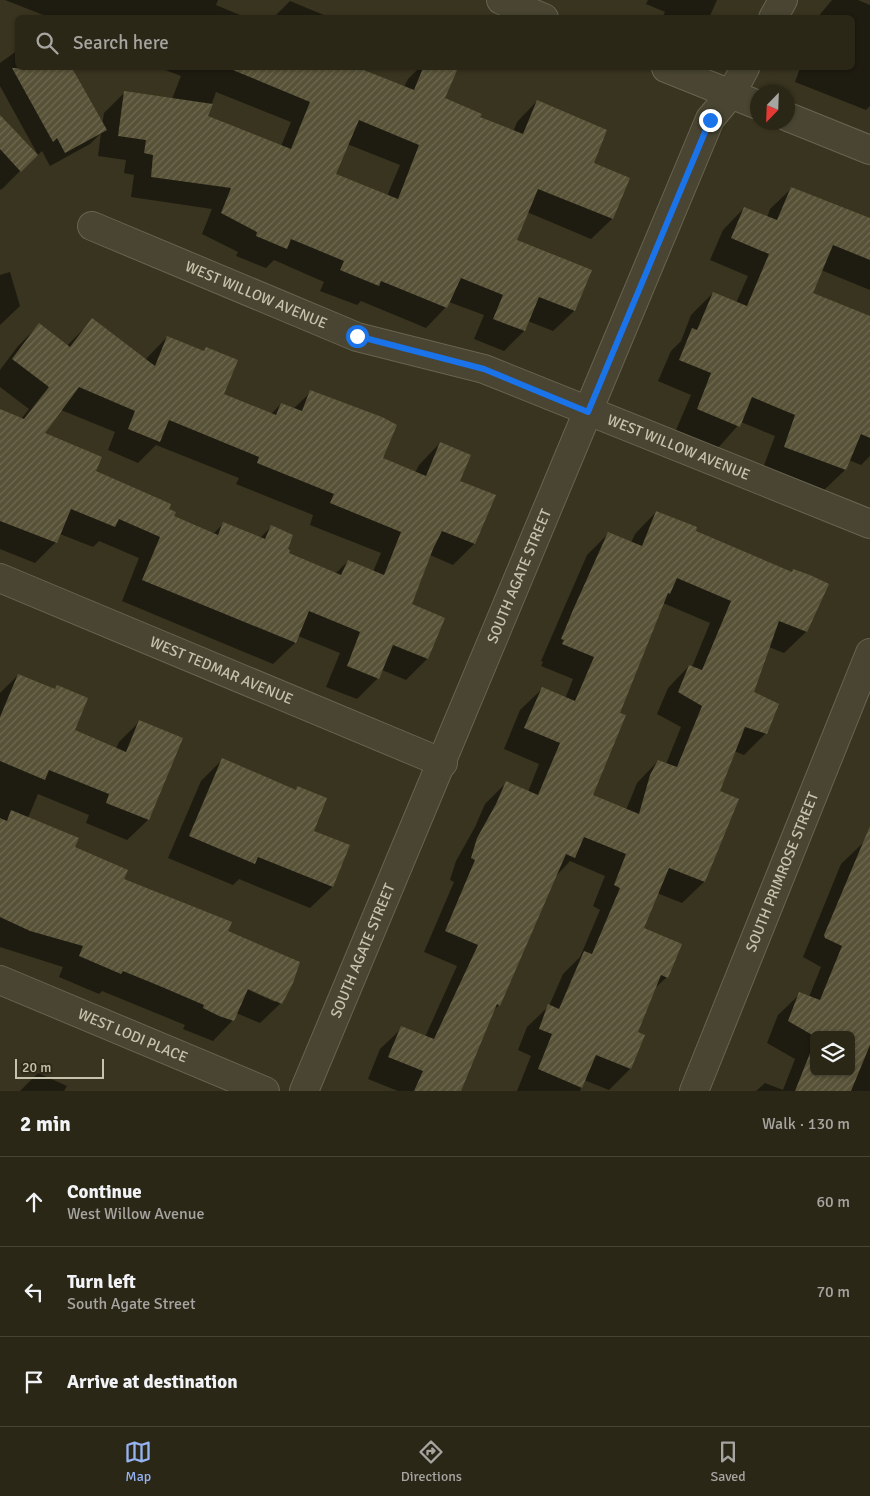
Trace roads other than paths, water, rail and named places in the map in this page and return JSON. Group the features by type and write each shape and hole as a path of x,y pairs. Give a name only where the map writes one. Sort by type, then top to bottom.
{"street":[{"path":"501,0 537,15"},
{"path":"775,15 783,0"},
{"path":"671,70 750,101"},
{"name":"SOUTH AGATE STREET","path":"304,1091 710,120 731,94 744,70"},
{"path":"795,119 870,150"},
{"name":"WEST WILLOW AVENUE","path":"92,226 357,336 484,369 870,524"},
{"name":"WEST TEDMAR AVENUE","path":"0,578 442,763"},
{"name":"SOUTH PRIMROSE STREET","path":"694,1091 870,653"},
{"name":"WEST LODI PLACE","path":"0,980 265,1091"}]}
